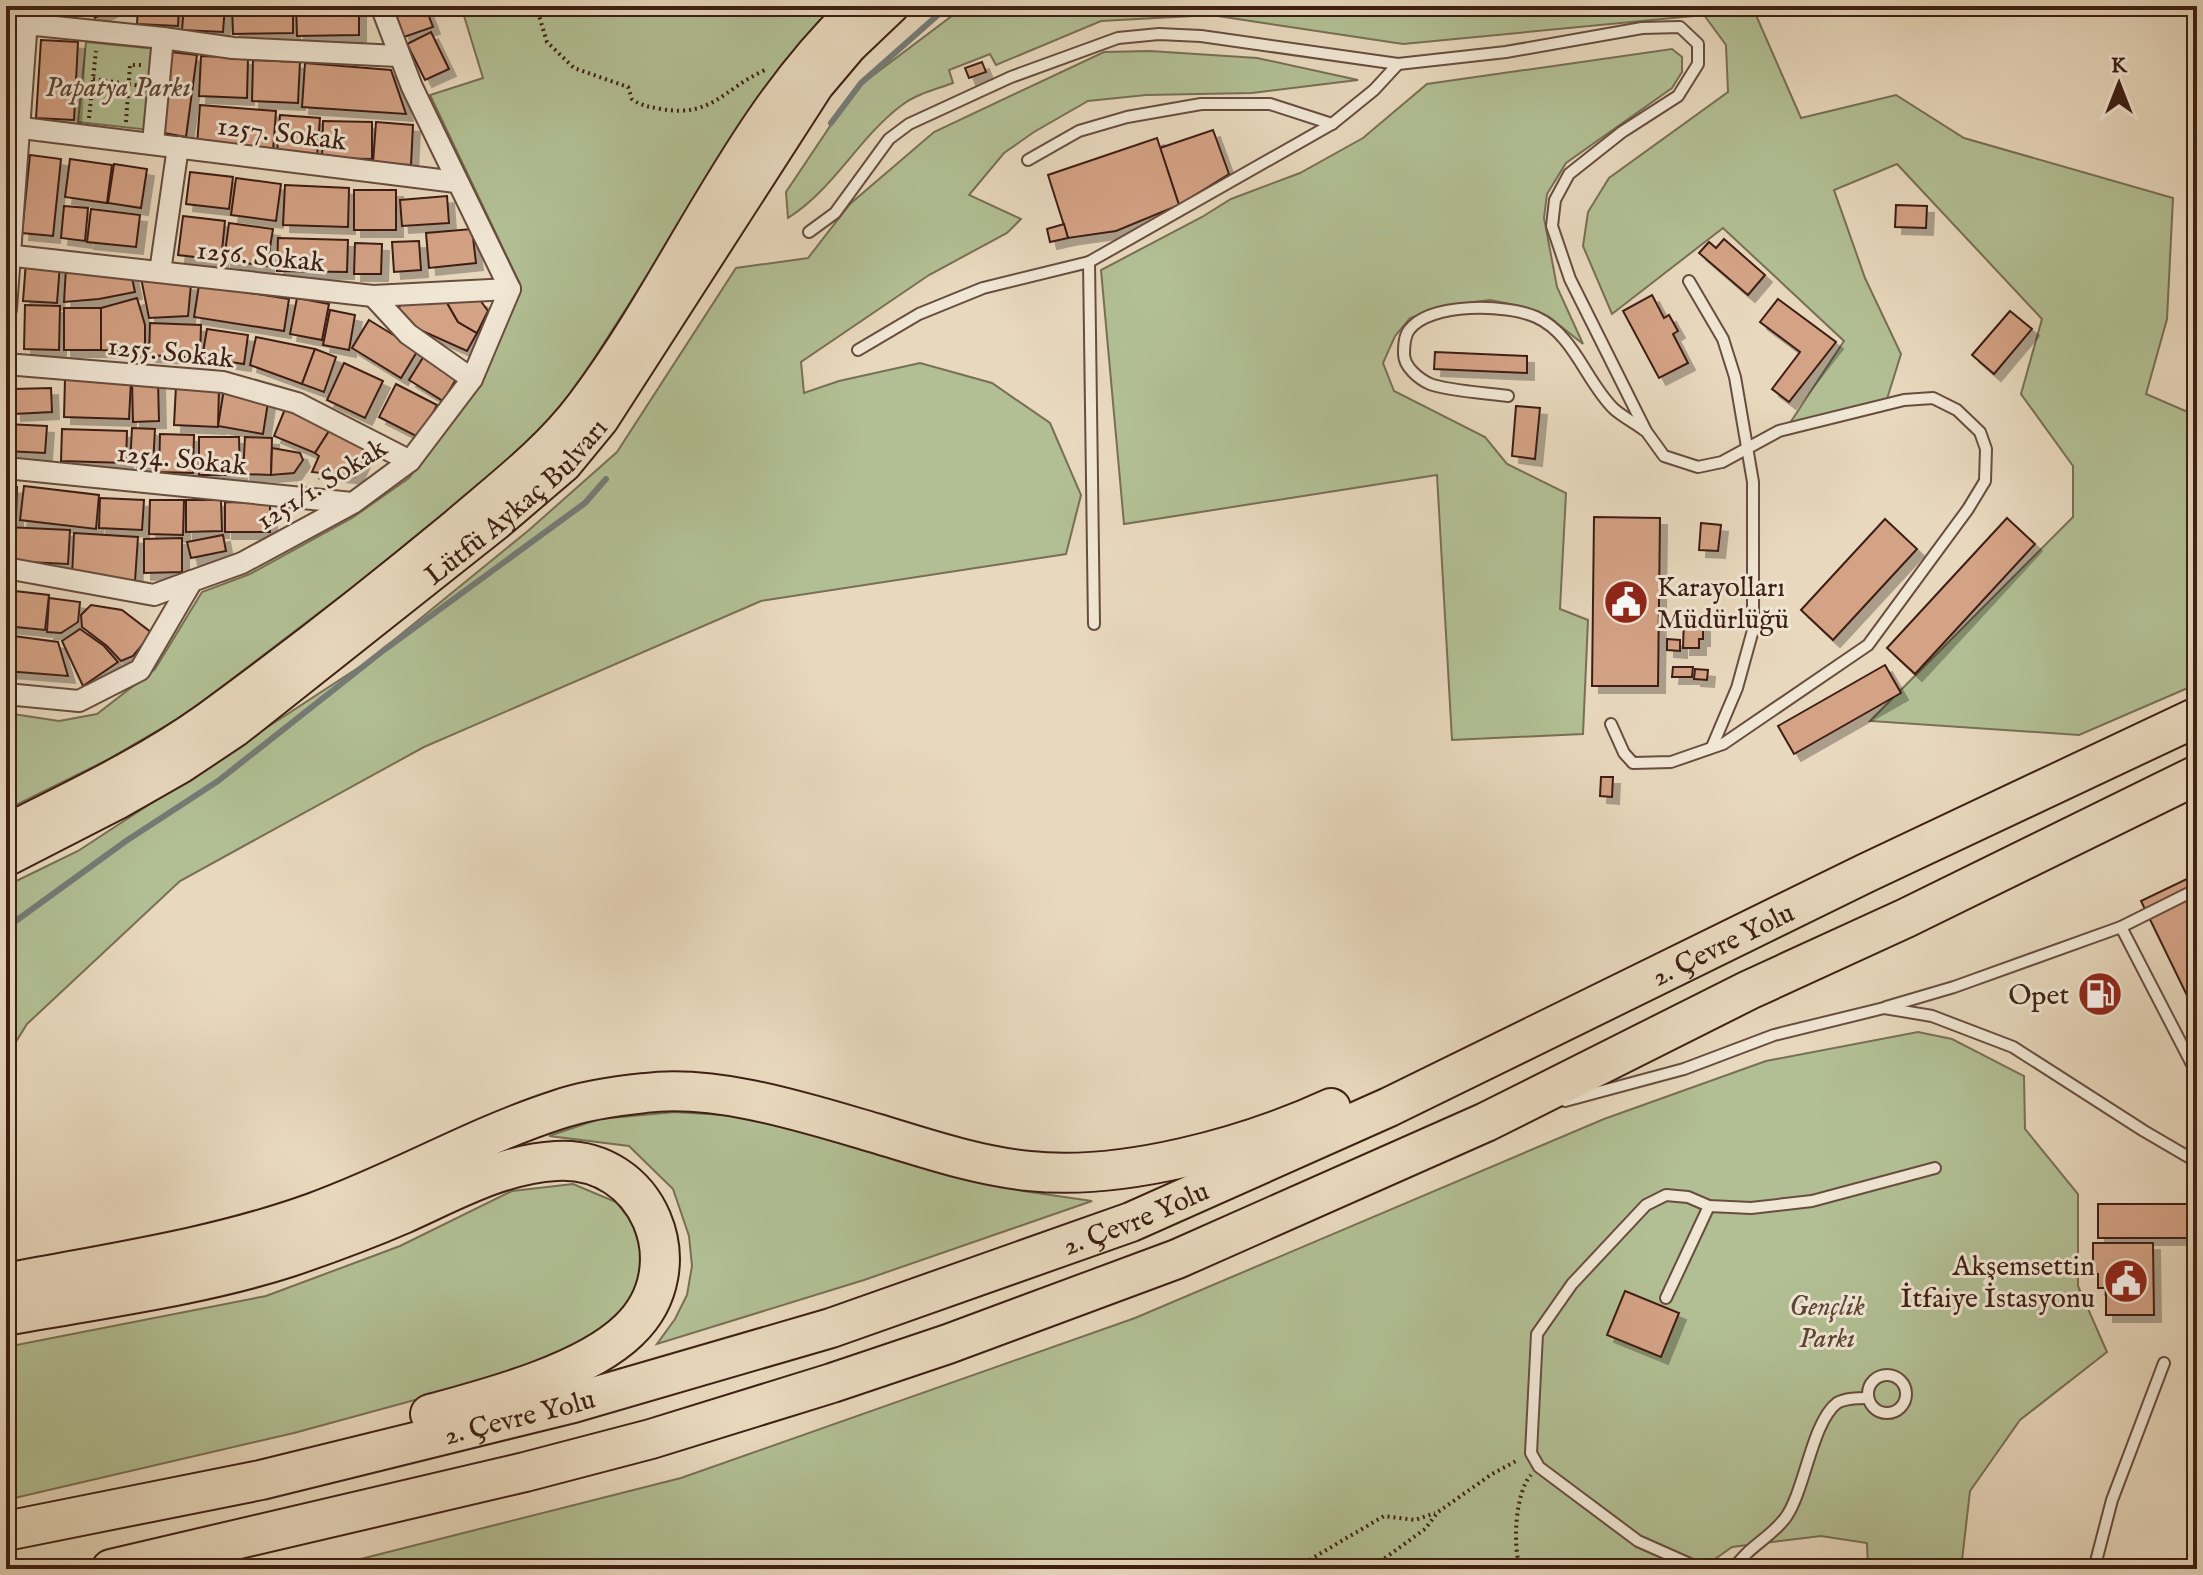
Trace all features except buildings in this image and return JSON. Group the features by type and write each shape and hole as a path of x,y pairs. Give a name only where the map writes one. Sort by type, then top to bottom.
{"highway":[{"name":"2. Çevre Yolu","path":"6,1531 261,1480 489,1425 727,1360 831,1328 1131,1222 1389,1107 1866,873 2197,717"},
{"name":"2. Çevre Yolu","path":"111,1569 425,1496 667,1434 948,1344 1177,1259 1486,1122 1749,990 1906,918 2197,775"},
{"path":"6,1283 269,1228 318,1211 559,1109 651,1092 697,1093 770,1104 936,1151 1027,1171 1071,1173 1120,1170 1187,1157 1314,1116 1503,1029 1568,1005 1611,998"},
{"path":"6,1316 213,1276 287,1258 369,1229 521,1164 559,1160 594,1165 622,1179 649,1211 655,1227 660,1267 655,1289 645,1312 608,1347 572,1366 470,1403 342,1438 261,1480"},
{"path":"230,1569 315,1540 425,1496"}],"main road":[{"name":"Lütfü Aykaç Bulvarı","path":"6,860 117,803 182,766 236,730 496,524 565,465 602,420 717,228 777,98 826,36 858,6"},
{"name":"Lütfü Aykaç Bulvarı","path":"6,831 170,746 271,671 501,487 557,436 584,404 627,340 717,228 817,86 850,47 893,6"}],"street":[{"path":"381,6 398,56 510,289"},
{"path":"6,309 20,18 97,33 233,48 398,56"},
{"path":"153,143 163,38"},
{"name":"1257. Sokak","path":"13,127 456,182"},
{"path":"160,272 178,147"},
{"name":"1256. Sokak","path":"9,255 373,296 510,289"},
{"name":"1251/1. Sokak","path":"6,568 154,595 242,563 353,503 410,461 472,379 510,289"},
{"path":"373,296 408,334 472,379"},
{"name":"1255. Sokak","path":"6,364 223,382 297,403 410,461"},
{"name":"1254. Sokak","path":"6,468 353,503"},
{"path":"6,694 79,701 140,670 192,581"}],"lane":[{"path":"809,232 835,213 889,139 909,124 1011,77 1118,38 1159,34 1201,36 1398,64 1506,52 1642,28 1680,27 1698,44 1698,64 1678,96 1622,132 1569,174 1555,200 1552,226 1570,279 1646,431 1664,456 1698,467 1722,462 1779,431 1904,400 1933,398 1957,410 1980,432 1986,449 1985,481 1968,509 1868,645 1723,744 1671,762 1633,763 1624,753 1611,724"},
{"path":"858,350 919,314 983,288 1089,262 1332,124 1374,90 1398,64"},
{"path":"1028,160 1079,131 1127,117 1201,104 1270,104 1332,124"},
{"path":"1089,262 1094,624"},
{"path":"1689,281 1723,339 1735,377 1753,482 1753,630 1737,688 1712,747"},
{"path":"1508,396 1431,384 1413,373 1404,360 1404,343 1409,330 1442,312 1465,309 1519,312 1537,317 1553,328 1613,408 1646,431"},
{"path":"1486,1122 1684,1069 1774,1035 1954,987 2121,927 2197,889"},
{"path":"2121,927 2197,1074"},
{"path":"1884,1008 1932,1016 2013,1047 2197,1162"},
{"path":"1701,1569 1638,1541 1539,1467 1531,1453 1537,1334 1572,1284 1646,1205 1666,1195 1688,1197 1709,1206 1751,1208 1812,1201 1935,1168"},
{"path":"1666,1298 1709,1206"},
{"path":"2094,1569 2112,1500 2164,1363"},
{"path":"1734,1569 1742,1555 1787,1516 1823,1423 1837,1403 1868,1398"}],"path":[{"path":"536,6 547,42 574,68 628,87 632,99 641,105 697,111 752,76 786,62 801,65"},
{"path":"87,136 97,33"},
{"path":"125,141 130,65 162,65"},
{"path":"93,79 159,89"},
{"path":"1294,1569 1384,1516 1415,1520 1438,1512 1492,1474 1531,1453"},
{"path":"1521,1569 1516,1559 1519,1507 1524,1483 1539,1467"},
{"path":"1370,1569 1425,1529 1438,1512"}],"green space":[{"path":"461,6 842,6 776,73 566,403 539,433 358,583 186,714 107,760 6,810 6,713 59,721 97,714 155,669 202,592 250,574 352,518 409,478 481,381 520,284 430,95 483,78"},
{"path":"965,6 1752,6 1801,118 1896,95 1964,138 2173,198 2167,319 2146,394 2197,416 2197,684 2079,735 1870,721 2073,517 2073,466 2021,394 2042,319 1897,164 1834,190 1865,278 1901,354 1887,399 1790,423 1844,341 1723,228 1612,314 1583,246 1588,212 1609,178 1728,92 1726,45 1704,15 1403,44 1211,15 1101,21 996,65 990,54 949,70 953,83 902,105 873,132 819,193 788,218 786,192 855,89"},
{"name":"Papatya Parkı","path":"86,42 158,49 150,130 78,122"},
{"path":"1672,49 1682,57 1682,72 1672,88 1566,163 1547,194 1544,218 1557,287 1583,344 1549,317 1520,306 1490,300 1443,306 1410,318 1395,336 1383,363 1394,391 1485,437 1507,464 1566,493 1560,609 1588,620 1583,734 1452,740 1437,475 1124,524 1101,270 1231,199 1300,173 1363,138 1427,84"},
{"path":"1150,51 1257,58 1358,80 1252,93 1146,95 1088,101 1004,153 969,195 1021,219 1007,233 929,275 801,362 804,393 839,381 920,363 992,383 1050,423 1081,495 1066,554 761,601 424,747 180,881 27,1024 6,1058 6,886 78,851 367,662 529,530 617,452 736,268 808,258 850,204 934,132 1104,52"},
{"name":"Gençlik Parkı","path":"1918,1032 1952,1039 2024,1076 2025,1129 2078,1194 2078,1286 2107,1352 2020,1420 1970,1491 1961,1569 1868,1569 1867,1543 1821,1536 1732,1547 1701,1569 321,1569 681,1478 1135,1318 1604,1119 1766,1061"},
{"path":"675,1112 770,1118 1023,1191 1092,1201 864,1280 657,1344 687,1295 692,1266 689,1236 673,1189 629,1146 549,1136 599,1119"},
{"path":"573,1184 616,1202 639,1231 647,1276 622,1317 550,1363 294,1433 6,1500 6,1347 266,1296 400,1246 512,1191"}],"waterway":[{"path":"831,123 861,83 948,6"},
{"path":"6,928 126,841 218,781 384,650 585,503 606,479"}],"place":[{"name":"Karayolları Müdürlüğü","path":"1626,602"},
{"name":"Opet","path":"2100,994"},
{"name":"Akşemsettin İtfaiye İstasyonu","path":"2126,1281"}]}
